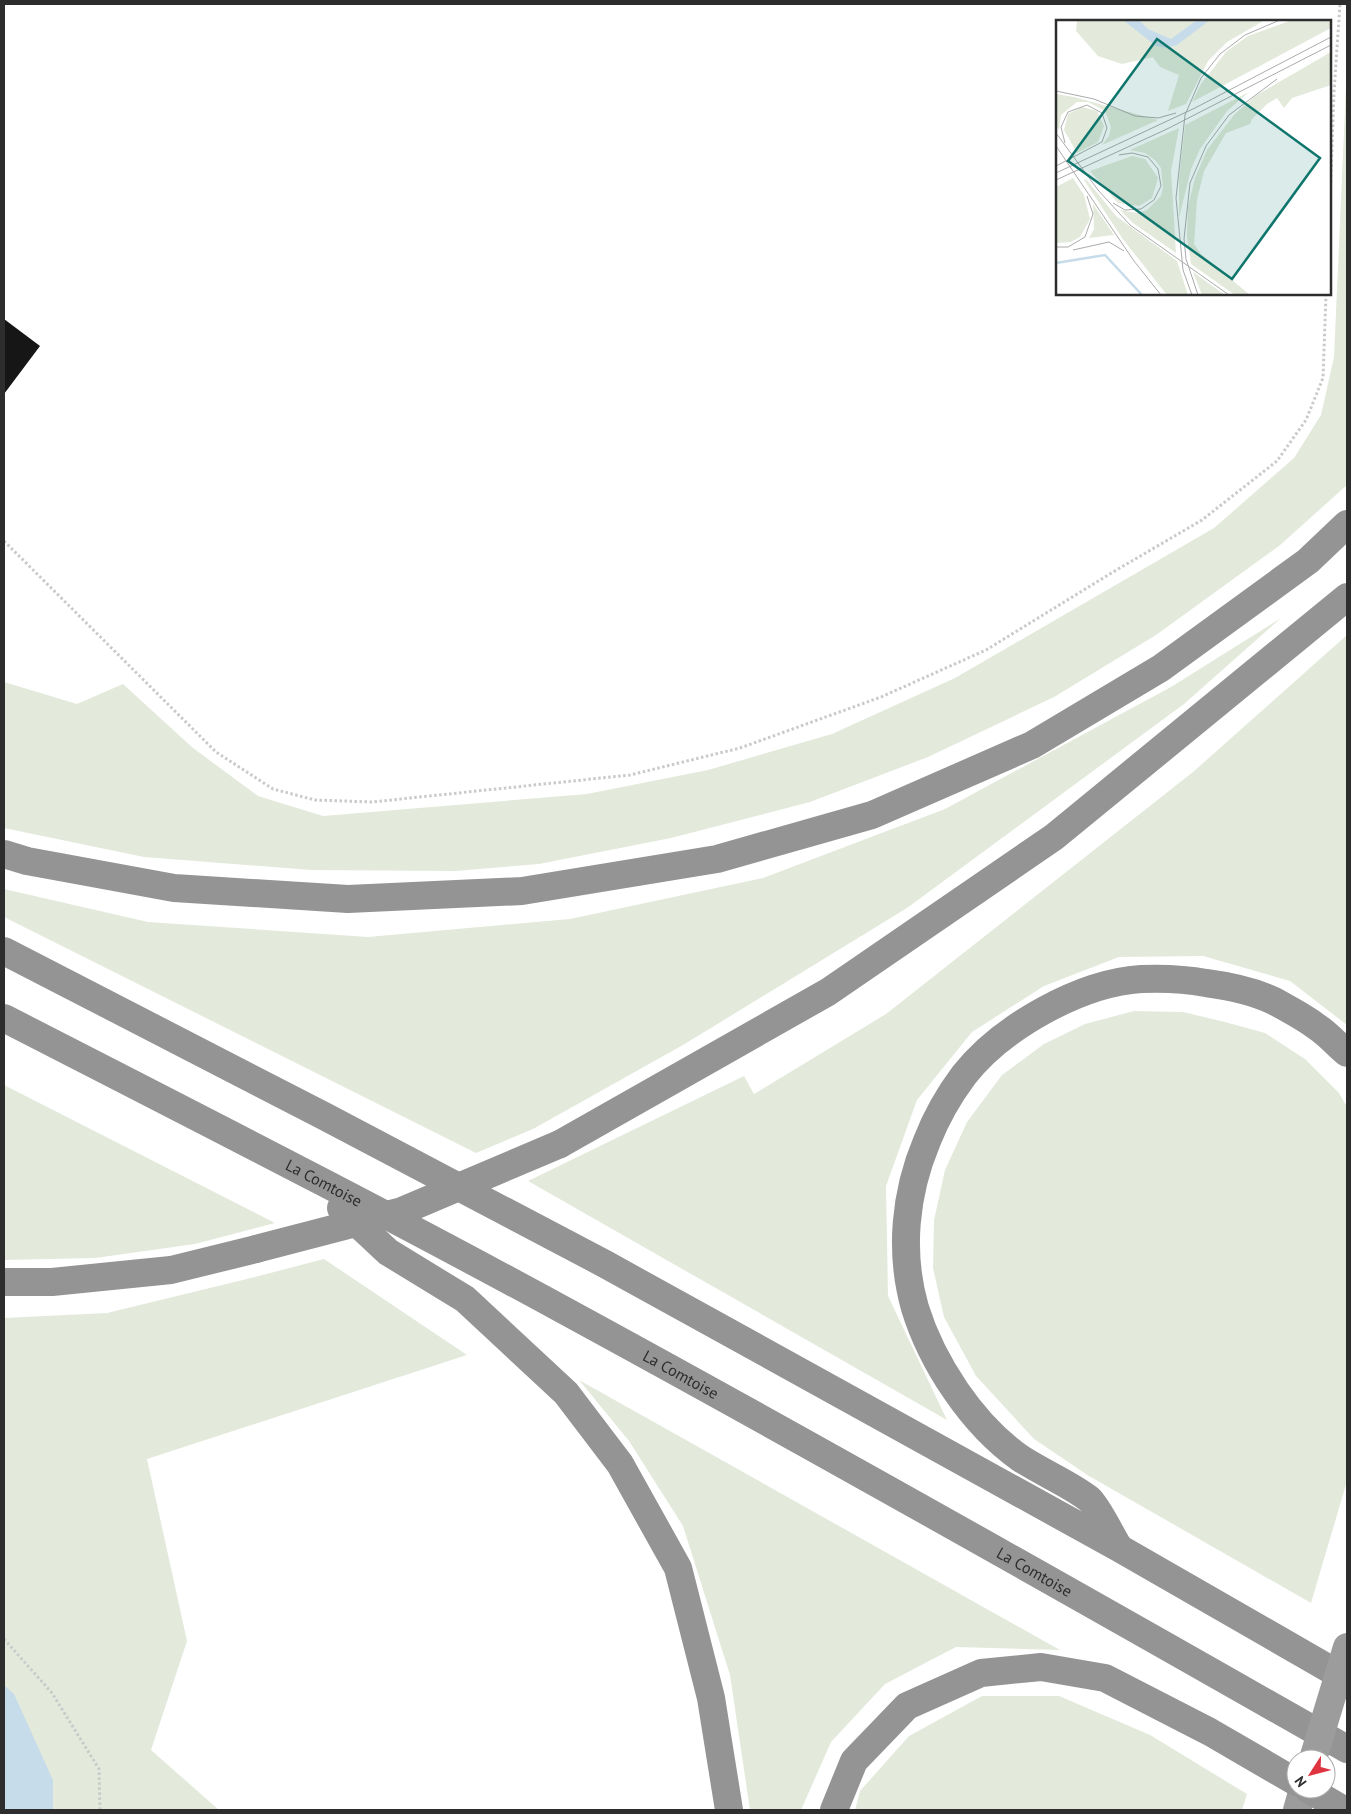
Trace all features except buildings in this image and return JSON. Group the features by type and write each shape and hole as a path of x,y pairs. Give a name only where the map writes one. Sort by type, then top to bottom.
{"highway":[{"path":"4,854 174,888 348,899 522,891 717,859 872,815 1032,745 1161,668 1308,561 1347,524"},
{"path":"4,1282 52,1282 171,1270 256,1249 402,1211 560,1144 828,992 1054,837 1347,598"},
{"path":"4,951 606,1264 1119,1548 1347,1679"},
{"path":"1119,1548 1091,1500 1019,1457 986,1428 957,1392 932,1351 915,1307 906,1259 907,1211 917,1164 936,1118 965,1075 1000,1039 1044,1010 1091,989 1140,979 1184,979 1228,986 1272,1000 1318,1027 1347,1053"},
{"name":"La Comtoise","path":"4,1018 300,1170 578,1318 1106,1612 1347,1749"},
{"path":"300,1170 388,1252 465,1299 566,1393 620,1464 678,1568 711,1698 729,1810"},
{"path":"1316,1749 1347,1647"},
{"path":"834,1810 854,1760 907,1706 981,1673 1040,1667 1105,1678 1210,1732 1286,1776"},
{"path":"1325,1799 1344,1810"}],"path":[{"path":"1331,174 1340,4"},
{"path":"4,541 216,752 273,789 315,800 372,802 630,775 740,748 889,693 986,650 1202,520 1277,461 1306,420 1323,378 1326,295"},
{"path":"4,1639 52,1693 99,1769 100,1810"}],"green space":[{"path":"1347,64 1347,485 1279,546 1156,635 1054,697 928,757 810,802 671,838 539,864 455,871 311,870 144,857 4,828 4,682 77,704 123,684 193,748 258,796 323,816 587,794 708,770 832,734 955,678 1214,528 1294,458 1321,415 1334,357"},
{"path":"1281,618 1184,704 907,908 683,1045 533,1129 476,1153 4,917 4,889 148,922 368,937 570,919 763,878 945,809 1171,687"},
{"path":"1347,635 1347,1025 1290,981 1203,956 1119,957 1044,986 972,1032 917,1100 886,1186 888,1296 947,1420 528,1181 744,1076 754,1094 886,1014 1193,772"},
{"path":"1134,1011 1183,1012 1265,1033 1305,1059 1339,1093 1347,1107 1347,1481 1311,1603 1089,1476 1034,1439 976,1376 944,1317 933,1268 934,1220 945,1170 967,1122 1002,1075 1044,1044 1085,1024"},
{"path":"4,1085 275,1223 195,1244 95,1258 4,1260"},
{"path":"324,1259 467,1355 147,1459 187,1641 151,1750 219,1810 4,1810 4,1318 107,1313"},
{"path":"579,1380 1060,1650 956,1647 885,1684 831,1742 801,1810 750,1810 730,1675 683,1526 629,1441"},
{"path":"982,1696 1059,1696 1150,1735 1247,1794 1242,1810 855,1810 860,1791 909,1736"}],"water":[{"path":"4,1685 14,1694 53,1780 53,1810 4,1810"}]}
